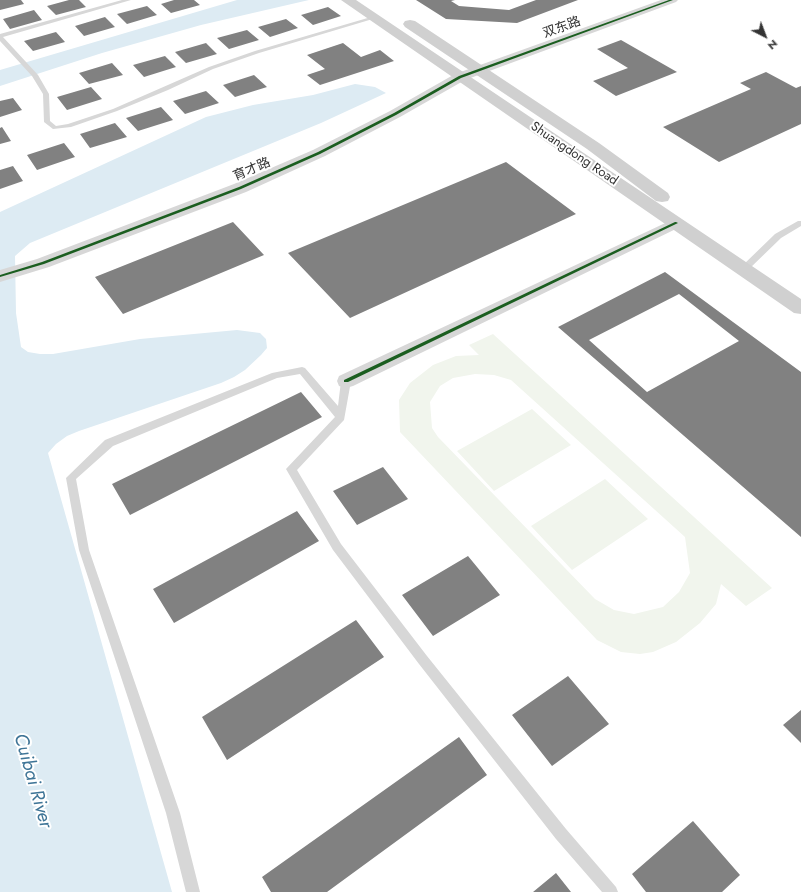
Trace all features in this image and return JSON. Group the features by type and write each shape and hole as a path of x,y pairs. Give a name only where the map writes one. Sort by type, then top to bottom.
{"main road":[{"name":"Shuangdong Road","path":"348,0 676,223 749,264 768,267"},
{"name":"Shuangdong Road","path":"373,0 593,146 678,208 749,264 801,308"}],"street":[{"name":"双东路","path":"460,77 672,0"},
{"name":"育才路","path":"0,276 43,263 240,188 319,153 395,114 460,77"},
{"path":"346,381 676,223"}],"lane":[{"path":"128,0 0,36 35,75 46,94 47,122 55,128 70,126 115,110 166,90 211,68 257,52 373,18"},
{"path":"749,264 778,236 801,223"},
{"path":"193,892 173,813 84,550 71,478 109,443 276,375 302,370 341,417"},
{"path":"346,381 341,417 292,469 337,547 423,660 561,834 611,892"}],"shaded area":[{"path":"493,334 772,588 746,606 721,584 716,604 700,623 676,642 653,652 640,654 621,652 597,640 400,432 399,400 410,383 433,365 456,356 479,355 469,345","holes":["475,374 494,375 511,380 685,537 690,573 679,592 663,607 634,614 614,610 595,599 438,437 432,428 430,402 440,386 453,378"]},
{"path":"532,409 571,445 494,491 457,451"},
{"path":"605,479 648,519 572,570 531,526"}],"water":[{"path":"237,0 309,0 201,25 102,53 0,86 0,70"},
{"name":"Cuibai River","path":"355,84 375,87 386,93 321,123 30,243 15,256 16,313 21,347 28,352 53,354 140,339 237,330 260,333 266,339 267,348 245,370 234,377 221,383 79,431 67,436 56,444 48,453 172,892 0,892 0,212 206,117 253,105 313,95"}],"building":[{"path":"0,0 21,0 24,4 0,10"},
{"path":"69,0 79,0 86,7 56,15 47,6"},
{"path":"174,0 194,0 200,5 171,13 161,4"},
{"path":"416,0 455,0 451,1 459,6 509,10 536,0 578,0 517,23 446,19"},
{"path":"147,6 157,15 127,24 117,14"},
{"path":"328,7 341,16 313,25 301,15"},
{"path":"34,10 42,20 10,29 3,19"},
{"path":"105,17 115,27 84,36 75,26"},
{"path":"286,19 298,28 270,37 258,27"},
{"path":"247,30 259,40 229,49 217,38"},
{"path":"56,32 65,42 33,51 24,41"},
{"path":"621,40 677,72 616,96 593,81 628,68 597,49"},
{"path":"206,43 217,54 186,63 175,52"},
{"path":"343,43 361,57 380,50 394,61 320,85 307,75 325,69 307,55"},
{"path":"165,56 176,67 144,77 133,65"},
{"path":"112,63 123,75 89,84 79,73"},
{"path":"766,72 796,88 801,86 801,124 719,162 663,127 751,89 740,83"},
{"path":"254,75 267,87 235,97 223,85"},
{"path":"91,87 102,99 67,110 57,97"},
{"path":"206,91 219,103 185,114 173,101"},
{"path":"13,98 22,110 0,117 0,101"},
{"path":"161,107 173,120 138,131 126,118"},
{"path":"115,123 127,137 90,148 80,134"},
{"path":"2,127 11,141 0,144 0,128"},
{"path":"64,143 75,157 37,170 27,155"},
{"path":"506,162 576,214 350,318 288,253"},
{"path":"13,166 23,181 0,189 0,170"},
{"path":"233,222 264,255 123,314 95,277"},
{"path":"665,272 801,372 801,537 558,327","holes":["679,294 739,341 647,392 589,340"]},
{"path":"301,392 322,417 130,515 112,484"},
{"path":"383,467 408,499 357,525 333,491"},
{"path":"297,511 319,541 174,623 153,589"},
{"path":"468,556 500,595 433,636 402,595"},
{"path":"356,620 384,657 227,760 202,717"},
{"path":"568,676 609,724 552,766 512,715"},
{"path":"801,710 801,743 783,725"},
{"path":"459,737 487,775 327,892 271,892 262,877"},
{"path":"693,821 740,875 722,892 646,892 632,874"},
{"path":"556,873 571,892 533,892"}],"cycle path":[{"path":"0,276 43,263 240,188 319,153 395,114 460,77 672,0"},
{"path":"346,381 676,223"}]}
